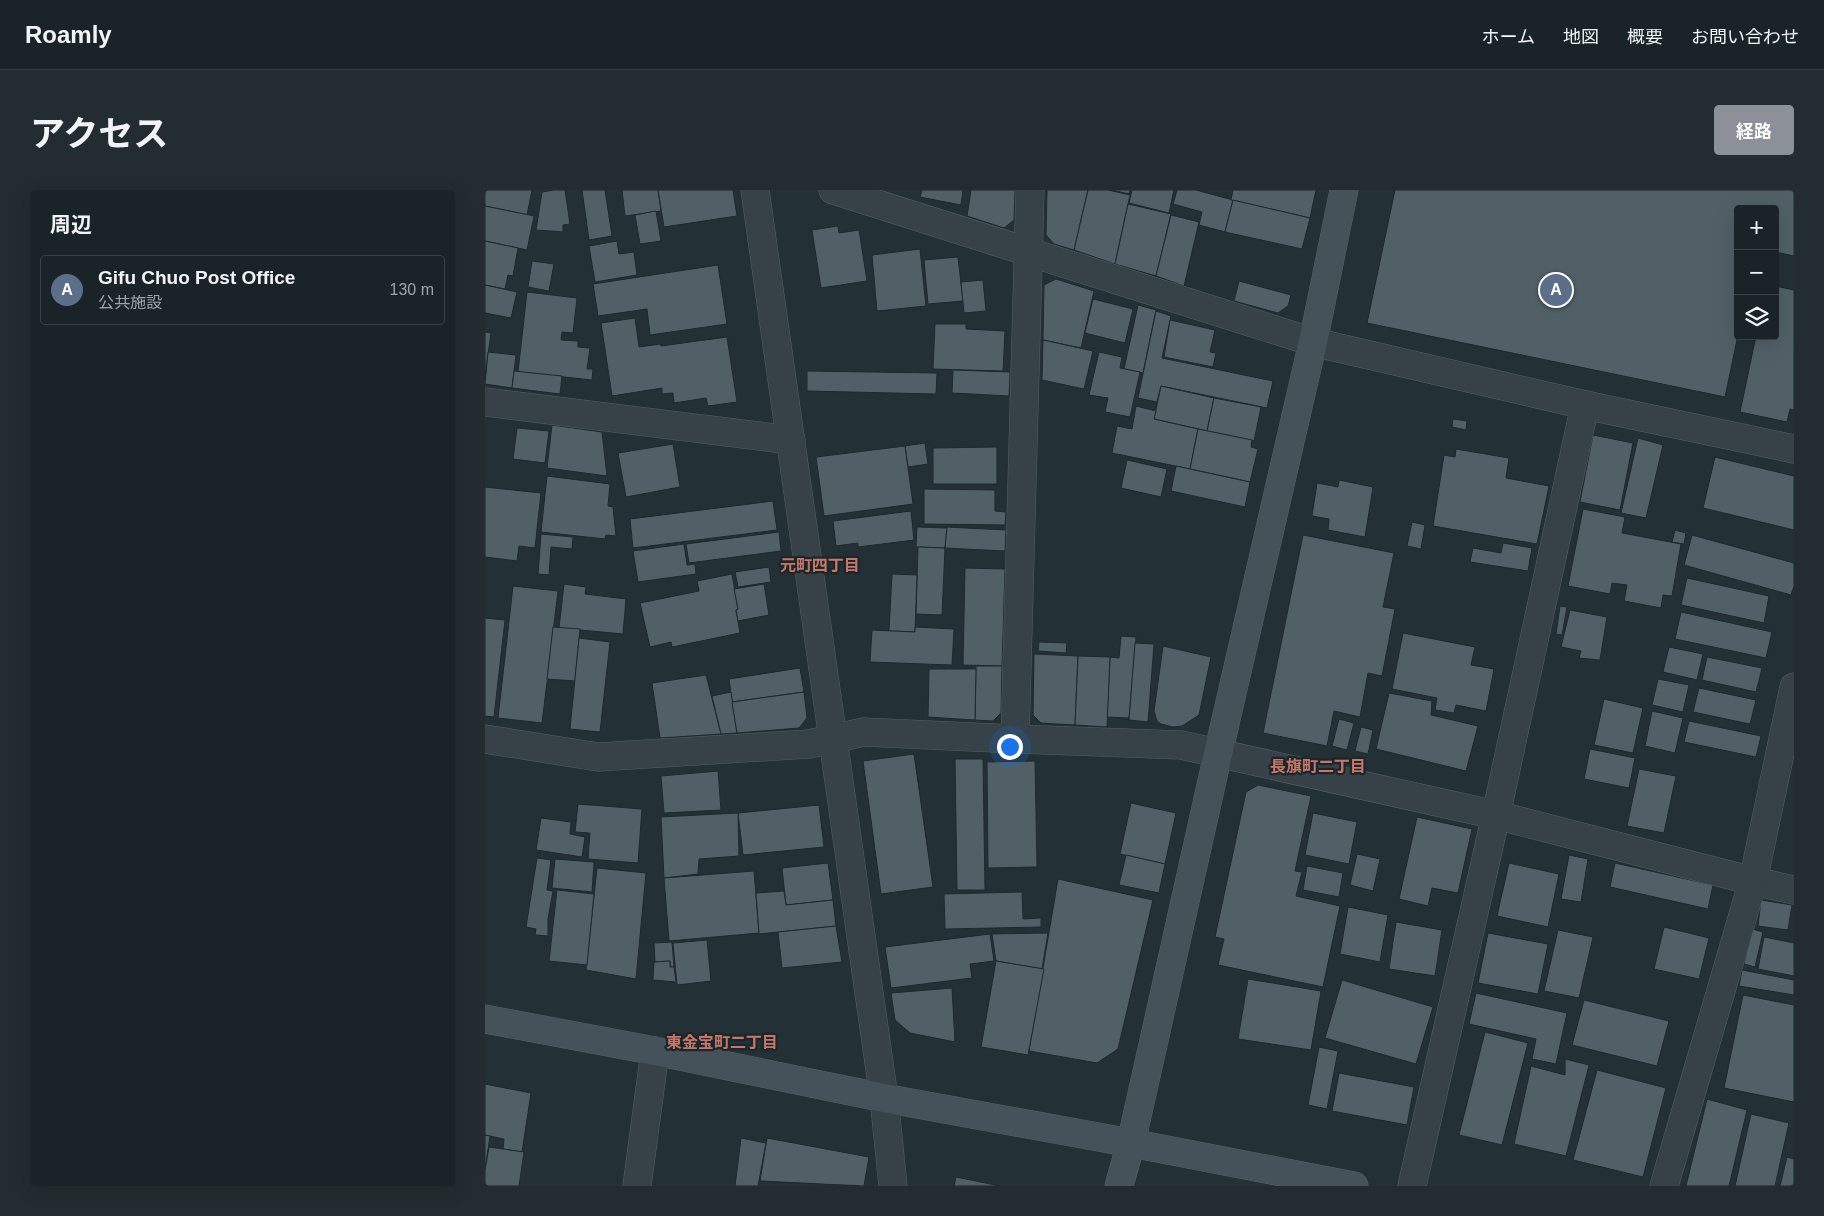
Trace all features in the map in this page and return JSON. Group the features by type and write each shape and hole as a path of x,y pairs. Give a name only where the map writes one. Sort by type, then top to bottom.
{"street":[{"path":"755,190 884,1098 893,1186"},
{"path":"833,190 1313,342 1585,406 1794,449"},
{"path":"1015,740 1030,190"},
{"path":"1119,1186 1131,1143 1313,342 1344,190"},
{"path":"485,402 791,440"},
{"path":"1412,1186 1496,815 1585,406"},
{"path":"1664,1186 1753,881 1794,687"},
{"path":"485,739 599,757 809,744 864,732 1015,740 1181,745 1496,815 1794,890"},
{"path":"485,1019 655,1051 884,1098 1354,1186"},
{"path":"637,1186 655,1051"}],"building":[{"path":"485,190 532,190 527,215 485,206"},
{"path":"565,190 570,224 563,225 563,232 536,230 542,192"},
{"path":"582,190 605,190 612,236 589,240"},
{"path":"622,190 658,190 661,211 625,216"},
{"path":"658,190 733,190 737,216 664,227"},
{"path":"922,190 963,190 961,205 920,197"},
{"path":"971,190 1015,190 1014,220 1004,228 967,216"},
{"path":"1047,190 1088,190 1074,250 1054,244 1046,235"},
{"path":"1088,190 1108,190 1130,195 1115,264 1074,250"},
{"path":"1112,190 1130,190 1129,194"},
{"path":"1132,190 1174,190 1169,213 1129,203"},
{"path":"1177,190 1196,190 1233,200 1225,232 1199,225 1202,212 1173,204"},
{"path":"1233,190 1316,190 1310,218 1231,200"},
{"path":"1395,190 1794,190 1794,256 1779,253 1779,205 1734,205 1734,340 1737,340 1725,397 1367,323"},
{"path":"1233,200 1310,218 1302,249 1225,232"},
{"path":"1128,204 1171,214 1156,276 1115,264"},
{"path":"485,206 534,216 527,250 485,241"},
{"path":"656,211 661,241 640,244 635,215"},
{"path":"1171,215 1199,222 1184,286 1156,276"},
{"path":"838,226 839,233 859,230 867,281 821,288 812,230"},
{"path":"485,241 518,248 513,276 508,275 505,289 485,285"},
{"path":"617,241 619,254 634,252 637,275 595,282 589,246"},
{"path":"920,249 926,306 877,311 872,255"},
{"path":"958,257 963,301 928,304 924,260"},
{"path":"532,261 554,264 549,291 528,287"},
{"path":"718,265 727,324 650,335 647,309 598,316 593,284"},
{"path":"1056,279 1094,291 1081,348 1043,340 1044,285"},
{"path":"983,280 986,311 964,313 961,282"},
{"path":"1239,281 1291,295 1288,306 1278,313 1234,301"},
{"path":"485,285 517,292 511,318 485,313"},
{"path":"1779,287 1794,290 1794,410 1790,409 1787,422 1740,412 1755,340 1779,340"},
{"path":"527,292 577,298 573,333 562,332 561,340 578,341 578,347 590,348 587,369 593,369 592,380 518,372"},
{"path":"1093,299 1133,309 1125,343 1085,333"},
{"path":"1138,305 1156,310 1143,373 1124,369"},
{"path":"1156,311 1171,316 1162,358 1273,381 1267,408 1161,386 1157,402 1138,398"},
{"path":"635,318 639,347 727,337 737,402 708,406 706,398 674,403 673,393 662,394 662,388 612,396 601,323"},
{"path":"1170,320 1215,330 1210,352 1216,353 1213,367 1164,357"},
{"path":"935,324 966,324 966,329 1005,331 1003,371 933,369"},
{"path":"485,332 491,333 485,376"},
{"path":"1043,340 1093,351 1084,389 1042,380"},
{"path":"488,352 516,355 512,388 485,384"},
{"path":"1099,352 1122,357 1120,368 1140,372 1130,417 1105,412 1108,398 1089,395"},
{"path":"953,370 1010,372 1009,396 952,393"},
{"path":"514,371 562,376 560,394 512,388"},
{"path":"807,371 937,373 936,394 807,391"},
{"path":"1161,386 1214,398 1207,431 1154,419"},
{"path":"1214,398 1261,407 1254,441 1207,431"},
{"path":"1136,406 1156,411 1154,419 1198,429 1190,469 1112,453 1117,426 1132,429"},
{"path":"1453,419 1467,421 1466,430 1452,427"},
{"path":"552,425 602,432 607,476 547,468"},
{"path":"517,428 549,431 545,463 513,459"},
{"path":"1198,429 1252,440 1251,447 1258,449 1250,482 1190,469"},
{"path":"1593,435 1633,443 1620,510 1580,502"},
{"path":"1638,438 1663,445 1646,518 1621,513"},
{"path":"925,443 928,464 908,467 905,446"},
{"path":"673,444 680,487 626,497 618,453"},
{"path":"905,446 913,504 824,516 816,457"},
{"path":"997,447 997,484 933,484 933,448"},
{"path":"1456,449 1509,458 1506,478 1549,486 1537,544 1433,526 1444,455 1455,457"},
{"path":"1715,457 1794,476 1794,530 1703,508"},
{"path":"1127,460 1167,469 1161,497 1121,488"},
{"path":"1176,466 1250,482 1245,507 1171,491"},
{"path":"547,476 610,484 608,506 613,507 616,536 606,535 605,539 541,532"},
{"path":"1339,480 1373,487 1365,537 1328,530 1329,519 1312,516 1317,483 1338,487"},
{"path":"485,487 541,493 535,548 519,546 517,561 485,557"},
{"path":"924,489 995,490 995,511 1006,512 1005,525 924,524"},
{"path":"773,501 777,530 633,548 630,519"},
{"path":"1583,509 1625,517 1622,533 1681,544 1672,596 1663,595 1661,608 1624,601 1627,585 1612,583 1610,594 1568,586"},
{"path":"911,511 914,540 858,547 858,543 836,546 833,521"},
{"path":"1412,522 1425,525 1421,549 1407,546"},
{"path":"917,527 947,528 945,548 916,547"},
{"path":"947,527 1006,530 1005,551 945,548"},
{"path":"1675,530 1686,533 1684,544 1672,542"},
{"path":"779,532 781,551 689,563 686,544"},
{"path":"541,534 573,537 572,549 551,547 549,575 538,574"},
{"path":"1303,535 1394,553 1383,607 1395,609 1382,676 1368,673 1360,717 1334,711 1327,746 1263,733"},
{"path":"1692,535 1794,563 1794,586 1791,595 1684,565"},
{"path":"1503,543 1532,548 1528,571 1470,562 1473,548 1501,553"},
{"path":"684,544 687,565 695,564 696,574 638,582 633,551"},
{"path":"918,547 945,548 942,615 916,614"},
{"path":"769,567 771,582 738,587 735,572"},
{"path":"965,568 1005,569 1002,666 963,665"},
{"path":"732,574 740,633 672,647 671,642 650,647 640,603 699,591 697,581"},
{"path":"892,574 917,575 915,632 889,631"},
{"path":"1687,578 1769,596 1764,623 1681,605"},
{"path":"564,584 586,587 585,594 626,599 623,634 559,628"},
{"path":"764,584 769,615 738,621 734,589"},
{"path":"513,586 558,591 542,723 498,718"},
{"path":"1560,606 1567,607 1562,635 1556,634"},
{"path":"1570,610 1607,617 1600,660 1579,658 1581,651 1561,647"},
{"path":"1681,612 1772,632 1766,658 1675,639"},
{"path":"485,618 505,620 494,717 485,716"},
{"path":"553,627 580,629 575,681 547,679"},
{"path":"915,627 954,629 952,665 870,662 872,630 915,632"},
{"path":"1403,633 1475,647 1471,665 1494,669 1486,711 1456,705 1454,713 1435,710 1437,698 1392,689"},
{"path":"1121,636 1136,637 1129,718 1107,717 1110,657 1119,658"},
{"path":"579,638 610,642 600,732 570,729"},
{"path":"1039,642 1067,643 1066,653 1038,651"},
{"path":"1135,643 1154,644 1148,722 1129,720"},
{"path":"1163,646 1211,657 1199,715 1182,726 1173,727 1161,724 1157,721 1154,711"},
{"path":"1669,647 1703,654 1697,680 1663,672"},
{"path":"1034,654 1078,656 1075,725 1041,723 1033,715"},
{"path":"1078,656 1110,657 1107,727 1075,725"},
{"path":"1707,657 1762,668 1756,692 1702,680"},
{"path":"976,666 1002,666 1001,713 993,721 975,720"},
{"path":"800,668 804,692 732,702 729,679"},
{"path":"929,669 976,669 975,720 928,717"},
{"path":"706,675 721,734 660,738 652,683"},
{"path":"1658,679 1689,685 1683,712 1652,705"},
{"path":"1699,688 1756,700 1750,724 1693,712"},
{"path":"731,692 737,733 721,734 712,696"},
{"path":"804,692 807,718 799,728 737,733 732,702"},
{"path":"1389,693 1432,701 1431,715 1478,726 1466,771 1376,749"},
{"path":"1604,699 1643,708 1633,753 1594,745"},
{"path":"1652,711 1683,718 1675,753 1645,746"},
{"path":"1339,719 1354,723 1347,750 1332,746"},
{"path":"1689,721 1761,736 1756,757 1684,742"},
{"path":"1361,727 1373,730 1368,754 1355,751"},
{"path":"1590,749 1635,758 1629,788 1584,779"},
{"path":"914,754 933,887 881,894 863,761"},
{"path":"955,759 983,759 985,890 957,890"},
{"path":"1035,761 1037,867 988,868 987,762"},
{"path":"1639,769 1676,776 1664,833 1627,826"},
{"path":"718,771 721,810 664,813 661,776"},
{"path":"1258,785 1311,796 1295,871 1302,872 1296,896 1340,906 1323,987 1218,965 1224,939 1215,937 1246,792"},
{"path":"1131,803 1176,813 1165,864 1120,854"},
{"path":"578,804 642,809 638,863 588,859 590,833 575,832"},
{"path":"819,805 824,847 743,855 738,813"},
{"path":"738,813 739,856 699,859 698,874 664,878 661,817"},
{"path":"1313,813 1357,822 1349,864 1305,855"},
{"path":"1417,817 1472,829 1458,893 1432,888 1428,906 1399,899"},
{"path":"541,818 571,822 570,834 585,837 582,857 536,850"},
{"path":"1357,854 1380,859 1373,891 1350,885"},
{"path":"1126,855 1165,864 1159,893 1119,885"},
{"path":"1569,855 1588,859 1581,902 1561,899"},
{"path":"537,858 551,860 547,890 553,891 548,919 548,936 535,935 536,929 526,927"},
{"path":"555,859 594,862 592,892 552,888"},
{"path":"828,863 833,900 786,905 782,868"},
{"path":"1509,863 1559,874 1548,927 1497,916"},
{"path":"1615,863 1713,885 1708,909 1610,887"},
{"path":"1307,866 1343,873 1339,897 1303,890"},
{"path":"597,868 646,873 636,979 586,970"},
{"path":"754,871 759,933 669,941 664,878"},
{"path":"1058,879 1153,900 1118,1049 1097,1063 1029,1051"},
{"path":"557,890 594,894 587,965 549,961"},
{"path":"784,891 786,905 833,900 836,926 759,934 756,893"},
{"path":"1022,892 1023,919 1041,918 1041,927 945,929 944,894"},
{"path":"1761,900 1792,905 1788,930 1758,926"},
{"path":"1348,907 1388,915 1380,962 1340,954"},
{"path":"1396,922 1442,930 1435,976 1389,969"},
{"path":"836,926 842,962 782,968 778,932"},
{"path":"1664,927 1709,938 1699,979 1654,969"},
{"path":"1752,929 1763,932 1755,967 1744,964"},
{"path":"1558,930 1593,937 1579,998 1544,991"},
{"path":"1048,933 1042,969 996,961 992,934"},
{"path":"1488,933 1548,944 1538,994 1478,983"},
{"path":"990,934 994,961 970,964 972,978 891,988 885,947"},
{"path":"1764,937 1794,943 1794,976 1758,969"},
{"path":"707,940 711,981 677,985 673,943"},
{"path":"672,942 674,967 670,967 670,961 655,962 654,943"},
{"path":"670,961 670,967 674,967 676,982 653,980 654,962"},
{"path":"996,961 1044,969 1028,1055 981,1047"},
{"path":"1742,970 1794,980 1794,995 1739,986"},
{"path":"1248,979 1321,991 1311,1050 1238,1039"},
{"path":"1342,980 1433,1007 1416,1064 1325,1038"},
{"path":"952,988 955,1042 910,1033 895,1020 891,993"},
{"path":"1476,993 1567,1013 1556,1064 1532,1059 1536,1039 1469,1024"},
{"path":"1743,995 1794,1005 1794,1102 1724,1088"},
{"path":"1584,1000 1669,1021 1657,1066 1572,1045"},
{"path":"1485,1032 1528,1043 1502,1145 1459,1135"},
{"path":"1319,1047 1338,1051 1327,1109 1308,1105"},
{"path":"1565,1059 1589,1065 1566,1156 1514,1144 1531,1066 1565,1075"},
{"path":"1597,1070 1666,1088 1643,1177 1573,1160"},
{"path":"1339,1073 1414,1087 1407,1125 1332,1111"},
{"path":"485,1084 531,1093 522,1152 503,1149 504,1139 485,1135"},
{"path":"1707,1099 1747,1110 1729,1186 1686,1186"},
{"path":"1751,1114 1789,1123 1775,1186 1735,1186"},
{"path":"485,1135 490,1136 485,1170"},
{"path":"741,1138 766,1143 758,1186 735,1186"},
{"path":"767,1138 869,1157 864,1186 760,1181"},
{"path":"489,1147 524,1152 519,1186 485,1186 485,1170"},
{"path":"1787,1157 1794,1159 1794,1186 1780,1186"},
{"path":"956,1177 1000,1186 954,1186"}],"place":[{"name":"Gifu Chuo Post Office","path":"1556,290"}],"district":[{"name":"元町四丁目","path":"820,565"},
{"name":"長旗町二丁目","path":"1318,766"},
{"name":"東金宝町二丁目","path":"722,1042"}]}
